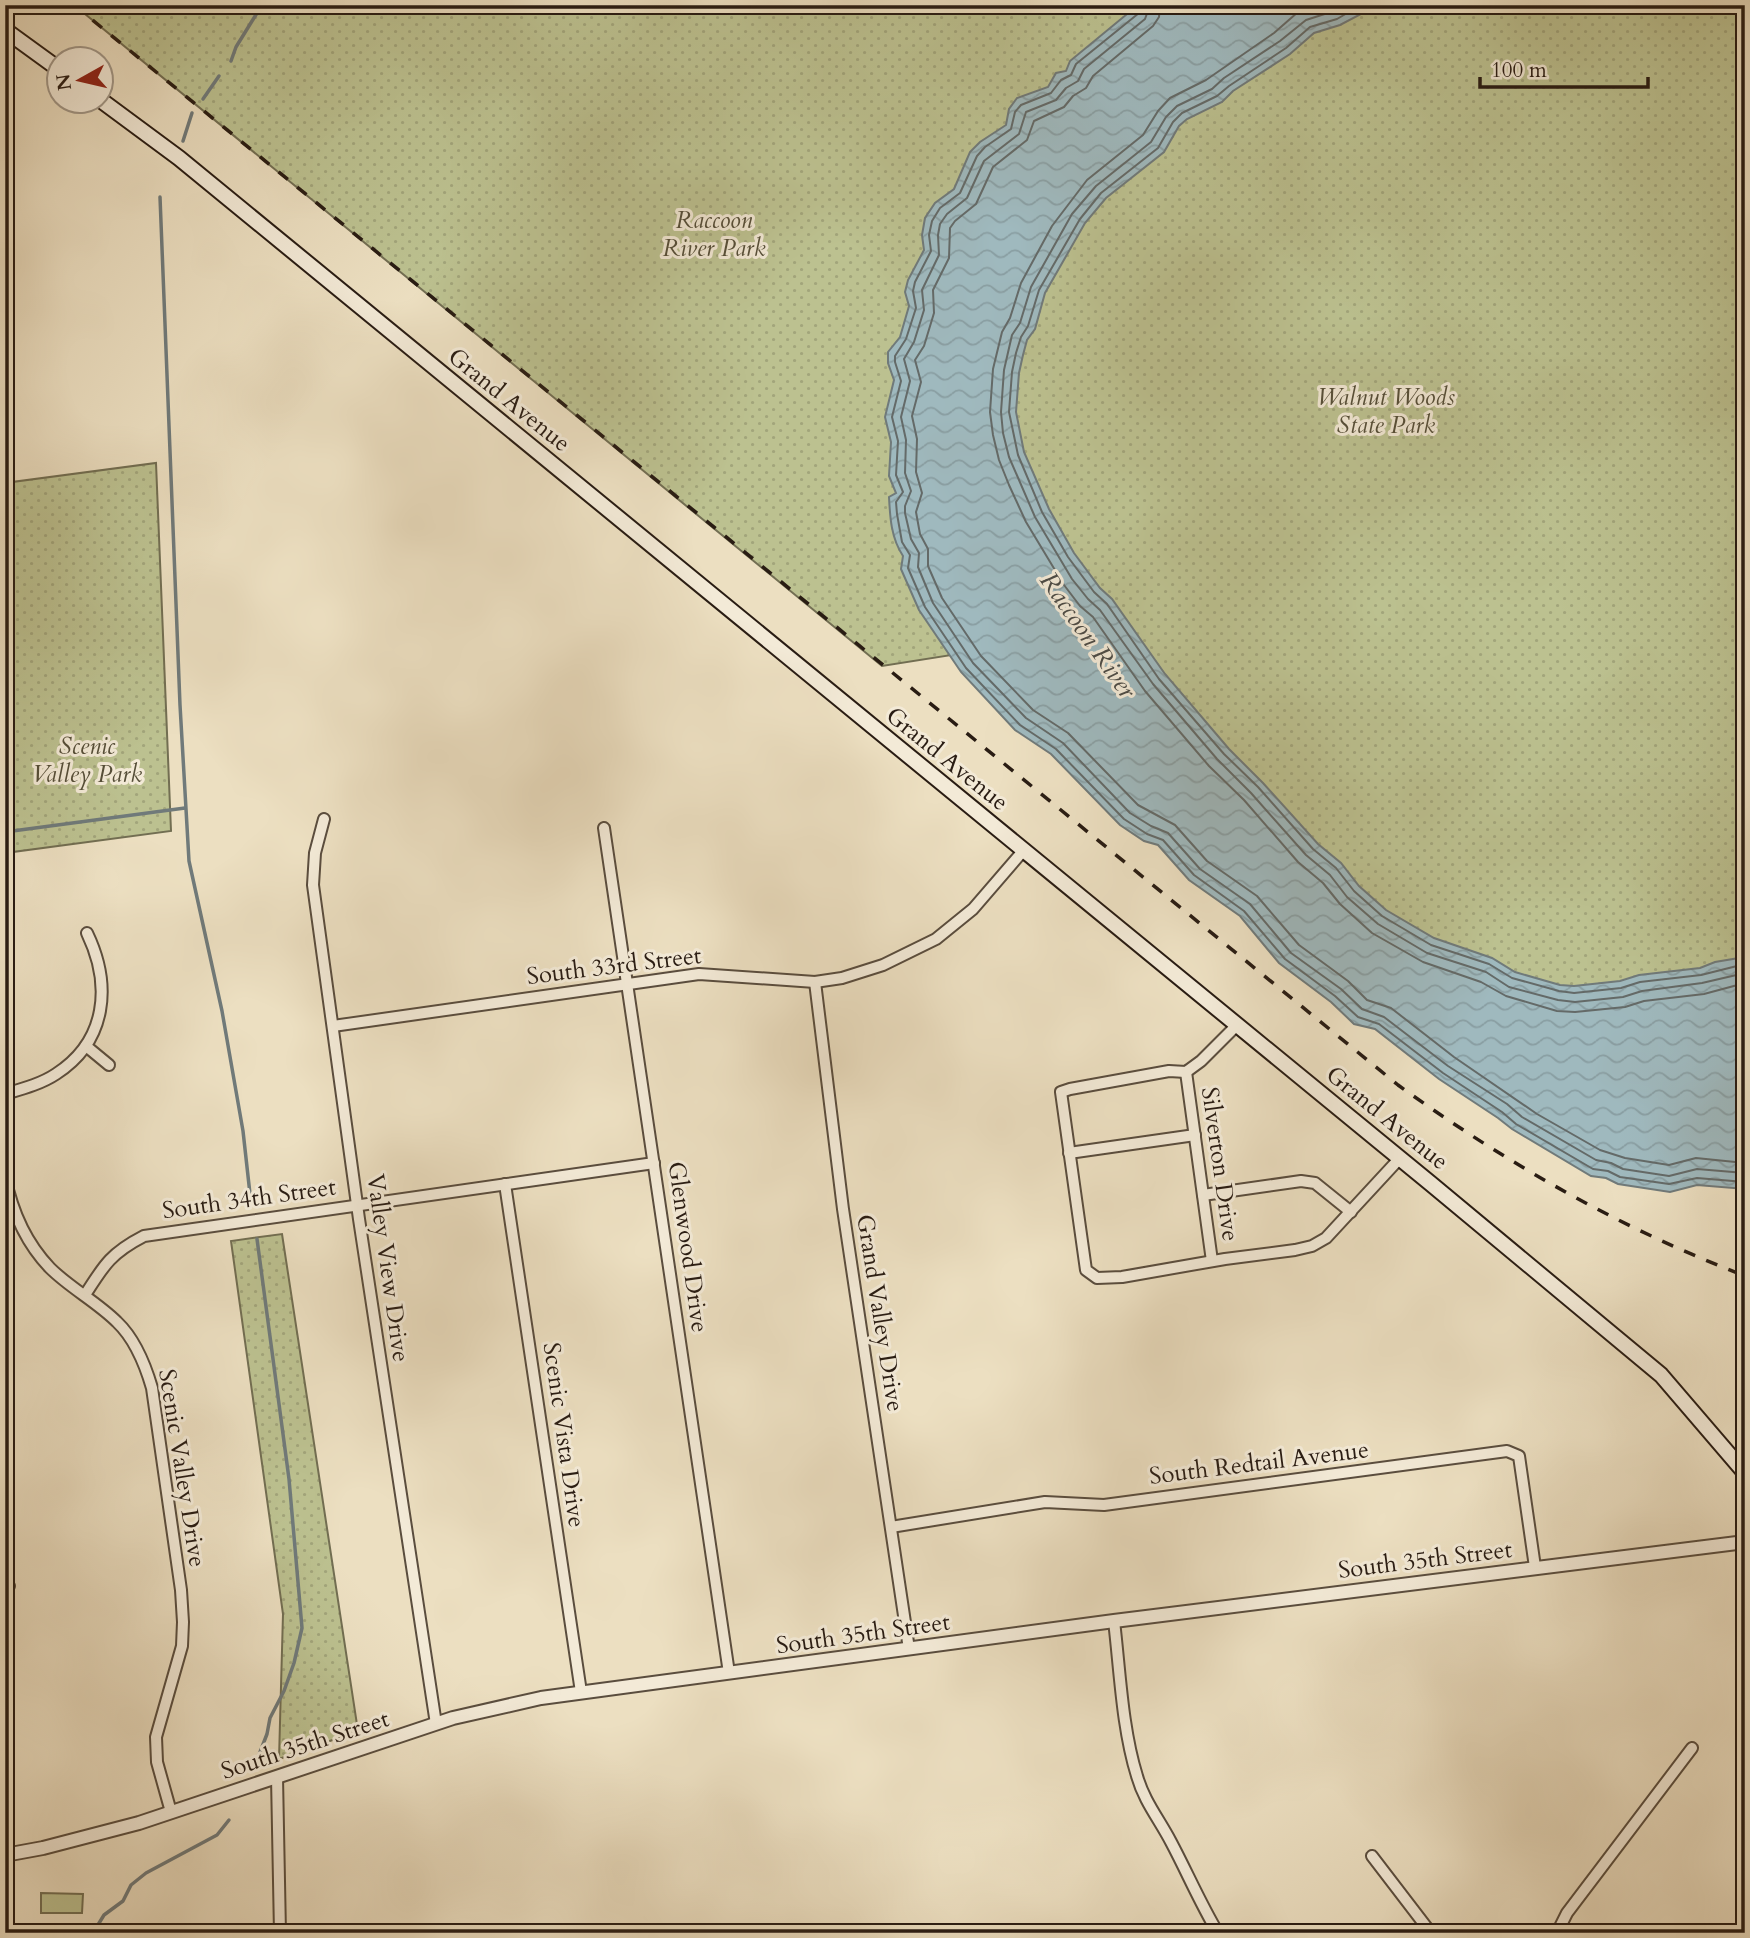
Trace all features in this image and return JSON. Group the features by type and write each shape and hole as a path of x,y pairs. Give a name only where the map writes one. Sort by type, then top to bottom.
{"main road":[{"path":"5,30 46,60"},
{"name":"Grand Avenue","path":"116,111 179,158 1661,1375 1745,1473"}],"street":[{"name":"Valley View Drive","path":"324,819 315,853 313,885 357,1205 436,1724"},
{"name":"Glenwood Drive","path":"604,828 729,1673"},
{"name":"South 33rd Street","path":"333,1026 699,974 814,982 842,978 883,965 936,939 973,909 1023,851"},
{"path":"5,1094 54,1076 68,1066 86,1046 99,1016 103,984 100,964 87,933"},
{"name":"Grand Valley Drive","path":"814,982 845,1223 909,1649"},
{"path":"1237,1025 1186,1072 1169,1071 1070,1089 1061,1093 1086,1270 1097,1278 1122,1277 1295,1250 1312,1245 1326,1238 1400,1158"},
{"path":"86,1046 109,1065"},
{"name":"Silverton Drive","path":"1186,1072 1212,1261"},
{"path":"1069,1153 1195,1135"},
{"name":"South 34th Street","path":"85,1295 104,1265 124,1246 145,1236 654,1163"},
{"name":"Scenic Valley Drive","path":"5,1177 15,1214 25,1234 49,1267 118,1323 146,1367 152,1388 181,1590 183,1622 182,1646 156,1737 157,1762 171,1812"},
{"path":"1203,1195 1301,1181 1315,1183 1351,1212"},
{"name":"Scenic Vista Drive","path":"505,1184 581,1692"},
{"name":"South Redtail Avenue","path":"891,1527 1045,1502 1104,1505 1507,1451 1519,1456 1535,1567"},
{"name":"South 35th Street","path":"5,1855 43,1848 171,1812 436,1724 529,1701 1114,1621 1745,1542"},
{"path":"1114,1621 1128,1734 1137,1776 1153,1815 1170,1839 1202,1907 1218,1933"},
{"path":"1557,1933 1567,1913 1692,1748"},
{"path":"277,1777 280,1933"},
{"path":"1372,1856 1431,1933"}],"green space":[{"name":"Raccoon River Park","path":"74,5 1194,5 1027,122 996,648 882,666"},
{"name":"Walnut Woods State Park","path":"1345,5 1745,5 1745,1012 1477,1019 1083,616 994,378 1009,283 1162,123"},
{"name":"Scenic Valley Park","path":"156,463 171,831 5,853 5,483"},
{"path":"282,1234 358,1731 279,1759 283,1614 231,1241"},
{"path":"41,1893 83,1894 82,1913 41,1913"}],"water":[{"name":"Raccoon River","path":"1138,5 1372,5 1340,25 1314,33 1290,54 1233,91 1222,102 1187,119 1179,126 1164,152 1106,198 1085,223 1045,293 1035,329 1027,340 1019,373 1016,412 1024,452 1049,509 1074,553 1100,588 1112,599 1165,674 1229,749 1318,844 1341,863 1359,886 1386,910 1434,938 1492,958 1515,972 1560,985 1620,981 1639,975 1700,968 1715,962 1745,957 1745,1189 1697,1185 1670,1192 1618,1184 1606,1178 1591,1176 1512,1129 1439,1079 1375,1029 1354,1024 1331,1002 1279,963 1240,916 1189,880 1158,845 1144,841 1120,825 1051,754 1015,730 961,672 919,610 901,569 903,556 892,527 889,497 896,493 889,476 891,442 885,417 894,380 888,363 888,352 900,337 909,306 905,292 908,280 924,250 922,235 925,218 935,203 954,189 970,152 1006,125 1009,109 1017,98 1048,87 1056,73 1066,71 1070,61"}],"waterway":[{"path":"231,61 236,47 262,5"},
{"path":"203,99 219,76"},
{"path":"183,141 192,113"},
{"path":"160,197 180,705 189,861 222,1011 243,1131 251,1203"},
{"path":"5,832 185,808"},
{"path":"255,1765 270,1718 294,1663 302,1628 289,1479 257,1239"},
{"path":"93,1933 104,1915 123,1901 131,1885 146,1873 217,1835 229,1820"}],"railway":[{"path":"74,5 1398,1085 1480,1141 1565,1192 1653,1237 1745,1276"}]}
